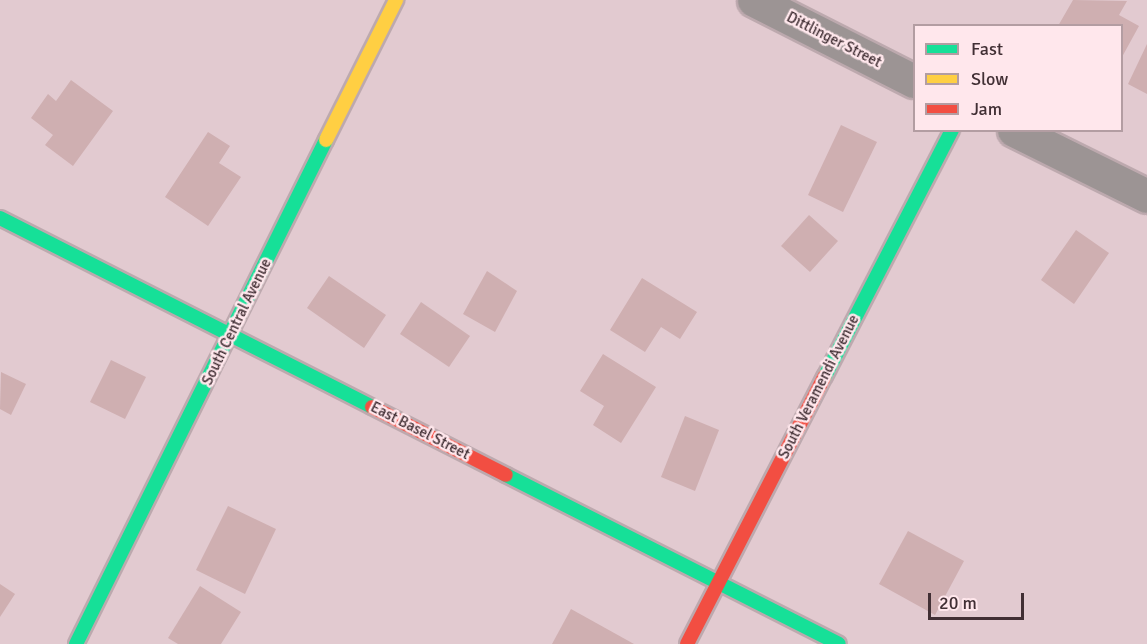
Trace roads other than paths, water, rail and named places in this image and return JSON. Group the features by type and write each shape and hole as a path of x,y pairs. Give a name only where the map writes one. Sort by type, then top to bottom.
{"street":[{"name":"South Central Avenue","path":"76,644 396,0"},
{"name":"Dittlinger Street","path":"754,0 913,80"},
{"name":"South Veramendi Avenue","path":"687,644 951,132"},
{"path":"1018,132 1147,196"},
{"name":"East Basel Street","path":"0,218 839,644"}]}
